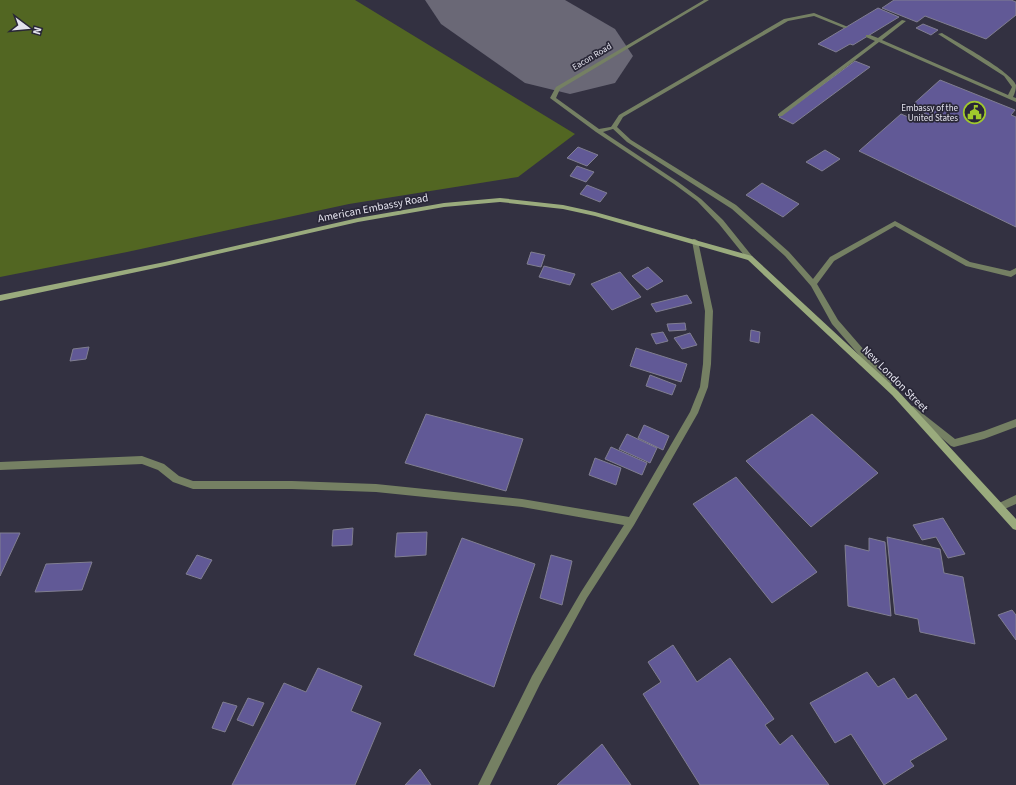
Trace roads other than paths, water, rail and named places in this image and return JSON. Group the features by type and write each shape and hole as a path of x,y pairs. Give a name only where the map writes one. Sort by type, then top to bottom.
{"street":[{"name":"Eacon Road","path":"598,131 553,98 558,88 707,0"},
{"path":"598,131 614,127 621,116 786,20 814,14 846,27"},
{"path":"780,114 904,21"},
{"path":"940,34 1006,75 1015,87 1010,97"},
{"path":"868,36 1016,100"},
{"path":"614,127 629,141 734,207 788,254 813,284 835,322 905,402 954,443 984,435 1016,423"},
{"path":"598,131 699,200 721,222 750,258"},
{"name":"American Embassy Road","path":"0,298 158,266 358,220 444,205 500,200 563,207 623,221 750,258"},
{"path":"813,284 832,259 895,223 968,264 1011,274 1016,270"},
{"path":"484,785 536,680 584,595 631,522 694,413 704,387 707,364 709,311 695,241"},
{"name":"New London Street","path":"750,258 895,393 1016,526"},
{"path":"0,466 142,460 161,467 176,479 193,485 292,485 376,488 522,503 631,522"},
{"path":"1000,507 1016,499"}],"place":[{"name":"Embassy of the United States","path":"974,113"}]}
